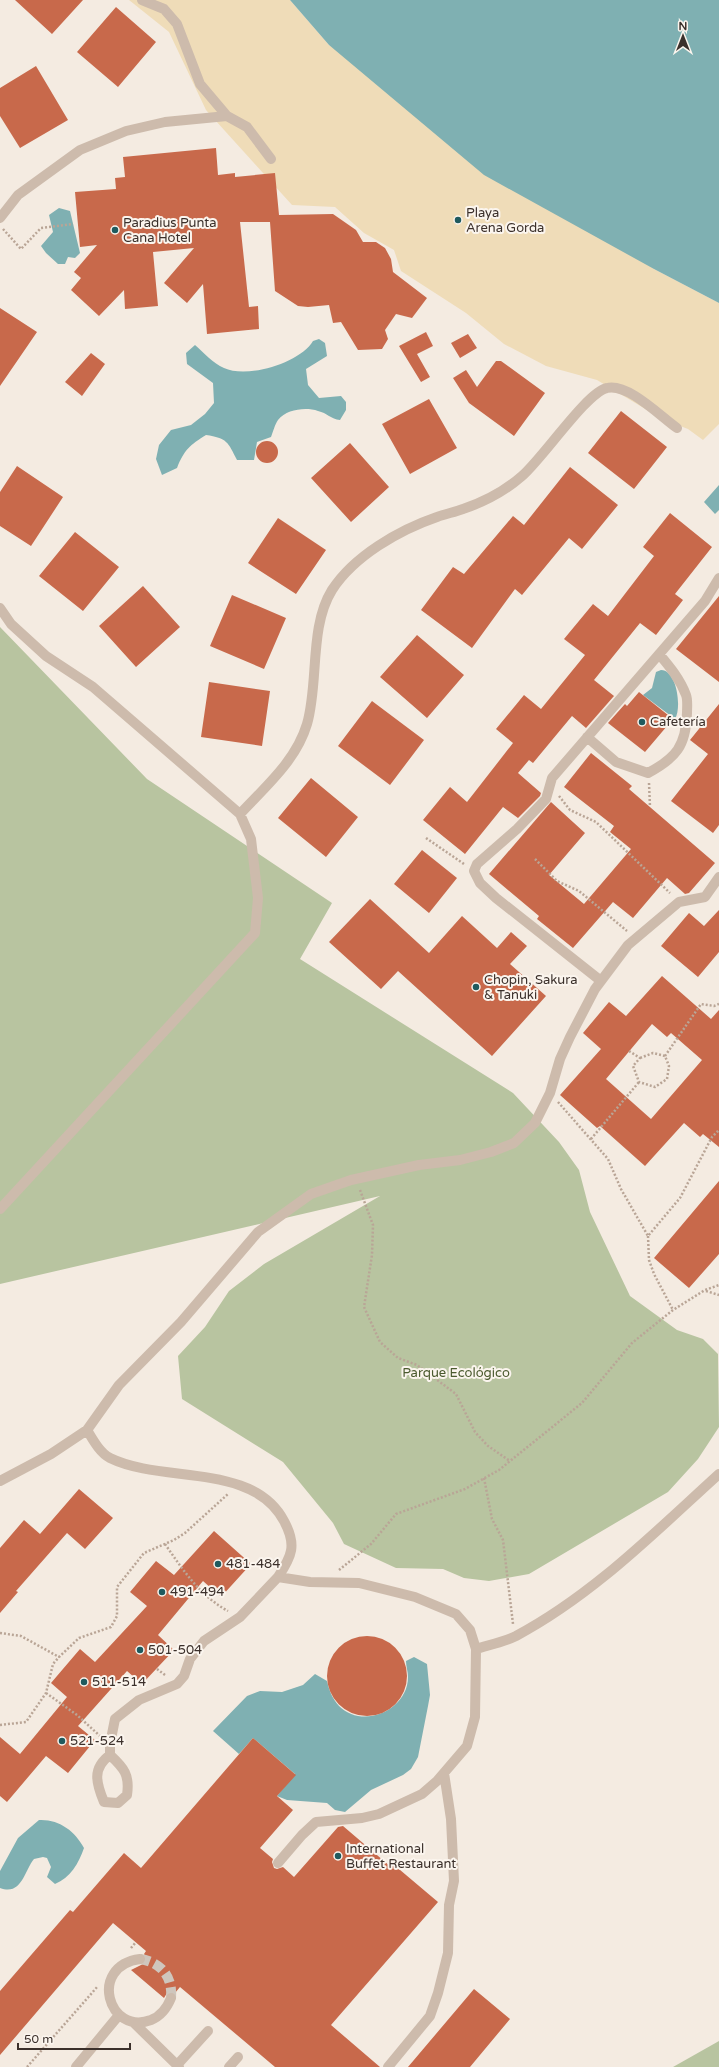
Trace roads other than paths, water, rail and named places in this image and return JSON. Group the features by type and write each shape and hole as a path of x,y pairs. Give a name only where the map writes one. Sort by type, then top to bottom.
{"lane":[{"path":"142,0 164,9 177,24 200,84 227,116 247,127 271,159"},
{"path":"0,218 18,195 80,150 126,131 165,122 227,116"},
{"path":"240,814 286,765 301,742 308,723 318,631 331,591 345,573 378,547 411,528 437,516 479,504 522,476 597,392 607,388 627,390 677,428"},
{"path":"601,981 496,898 480,883 474,871 477,864 517,829 546,799 552,778 705,601 719,578"},
{"path":"0,608 11,624 46,656 93,687 240,814 251,840 258,898 255,933 0,1210"},
{"path":"587,737 616,762 648,773 667,762 680,747 686,723 687,696 676,673 659,654"},
{"path":"0,1481 51,1454 87,1430 119,1384 181,1322 258,1232 312,1194 351,1180 419,1164 460,1160 491,1152 514,1143 534,1123 552,1087 560,1059 570,1037 601,981 628,945 679,902 705,897 719,877"},
{"path":"87,1430 97,1445 109,1457 165,1473 239,1484 273,1505 291,1536 292,1548 289,1560 278,1577 240,1617 204,1641 190,1659 184,1676 177,1684 139,1700 121,1712 115,1719 110,1744 110,1755 120,1764 129,1780 127,1795 118,1803 104,1802 98,1788 97,1773 102,1761 110,1755"},
{"path":"476,1649 515,1636 564,1605 615,1569 719,1474"},
{"path":"278,1577 310,1582 335,1581 359,1583 415,1597 456,1614 470,1630 476,1649 475,1718 467,1746 444,1773 422,1794 379,1814 362,1818 316,1822 302,1835 278,1863"},
{"path":"388,2067 430,2016 438,1993 448,1953 449,1905 454,1881 451,1819 444,1773"},
{"path":"140,1959 128,1962 121,1966 111,1978 108,1986 109,1998 114,2009 119,2015 133,2022 178,2066 208,2031"},
{"path":"133,2022 147,2022 160,2016 171,1998"},
{"path":"76,2067 119,2015"},
{"path":"229,2067 238,2057"}],"water":[{"path":"290,0 719,0 719,303 654,269 484,175 329,45"},
{"path":"59,208 70,211 80,253 75,258 68,257 65,264 58,264 41,246 53,232 49,215"},
{"path":"319,339 325,343 327,356 306,369 308,385 319,398 341,396 346,402 346,410 340,420 321,412 308,409 286,413 278,420 271,437 257,442 254,460 237,460 229,445 223,439 206,435 188,448 177,468 162,475 156,459 159,445 171,430 191,425 205,414 214,403 213,383 187,364 186,353 195,345 220,366 234,371 246,372 272,367 285,362 297,356 313,341"},
{"path":"719,485 719,510 715,514 704,502"},
{"path":"661,670 671,676 677,690 678,707 675,719 643,695 652,688 656,672"},
{"path":"414,1657 427,1664 430,1695 418,1757 411,1769 403,1775 371,1790 345,1812 335,1810 327,1803 287,1800 277,1796 295,1774 253,1738 239,1754 213,1731 247,1696 260,1691 282,1692 303,1685 315,1674 327,1681 334,1700 339,1706 349,1713 360,1716 371,1716 382,1713 401,1699 406,1689 408,1677 406,1661"},
{"path":"39,1820 46,1820 60,1824 76,1836 84,1848 77,1864 65,1878 55,1884 47,1877 51,1867 47,1858 43,1857 34,1859 18,1886 7,1890 0,1888 0,1871 18,1838"}],"tunnel":[{"path":"140,1959 154,1963 160,1967 168,1977 171,1998"}],"place":[{"name":"Playa Arena Gorda","path":"458,220"},
{"name":"Paradius Punta Cana Hotel","path":"115,230"},
{"name":"Cafetería","path":"642,722"},
{"name":"Chopin, Sakura & Tanuki","path":"476,987"},
{"name":"481-484","path":"218,1564"},
{"name":"491-494","path":"162,1592"},
{"name":"501-504","path":"140,1650"},
{"name":"511-514","path":"84,1682"},
{"name":"521-524","path":"62,1741"},
{"name":"International Buffet Restaurant","path":"338,1856"}],"park label":[{"name":"Parque Ecológico","path":"456,1373"}]}
